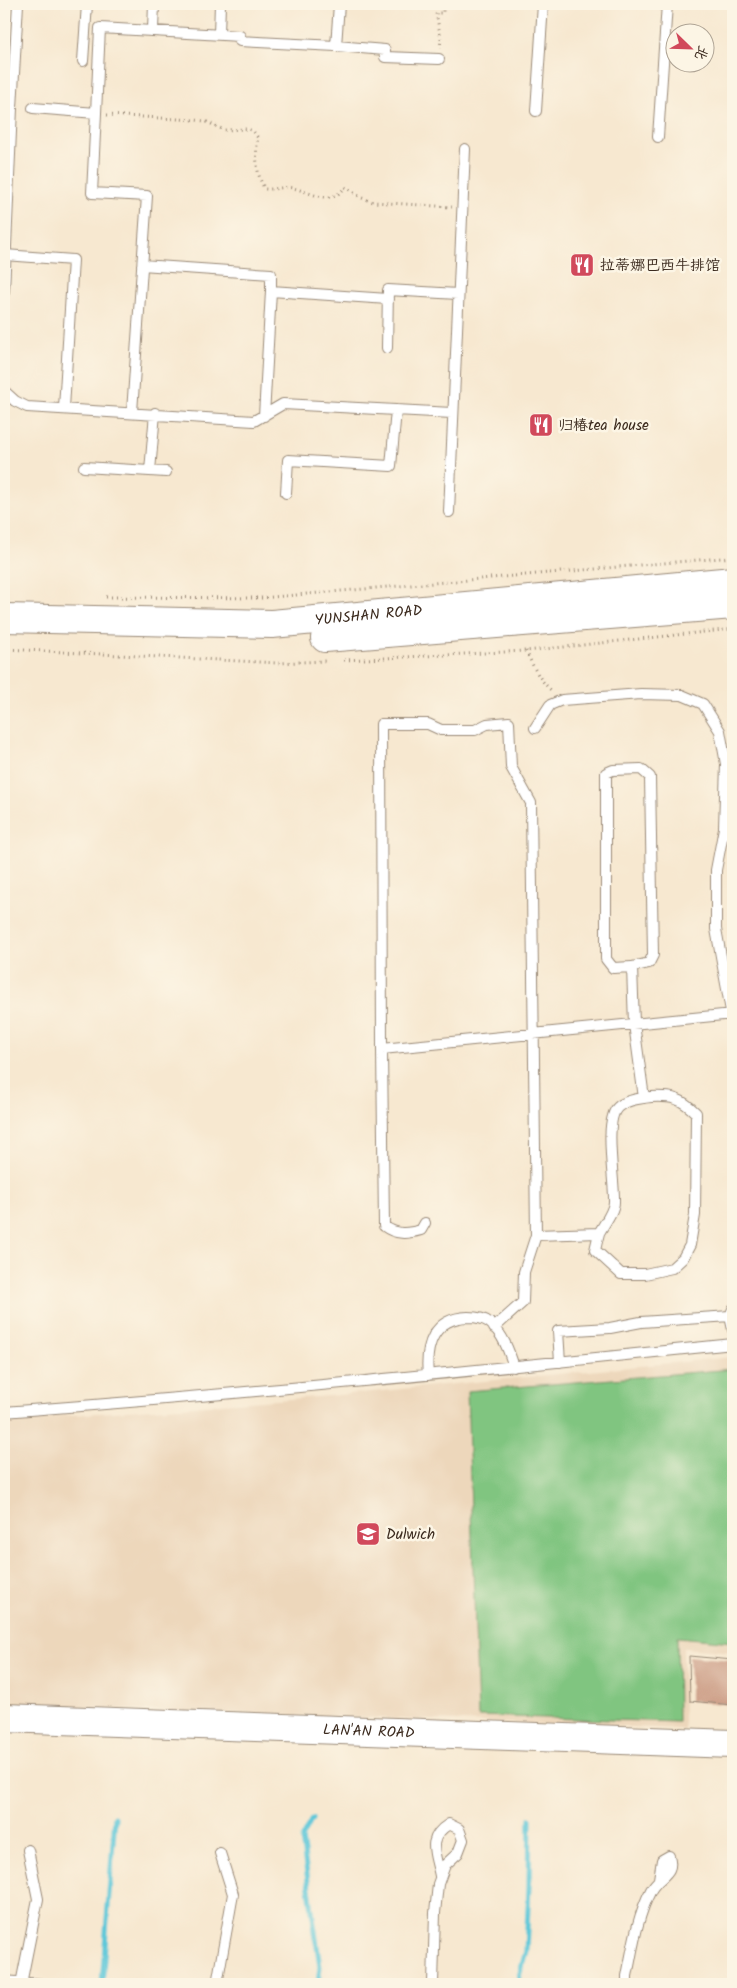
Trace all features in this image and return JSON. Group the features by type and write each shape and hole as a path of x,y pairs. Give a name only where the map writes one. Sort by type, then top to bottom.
{"main road":[{"name":"YUNSHAN ROAD","path":"4,618 272,624 733,581"},
{"name":"YUNSHAN ROAD","path":"4,636 273,642 732,621"},
{"name":"LAN'AN ROAD","path":"4,1718 733,1744"}],"lane":[{"path":"4,292 8,108 18,4"},
{"path":"83,61 87,4"},
{"path":"153,30 154,4"},
{"path":"219,34 220,4"},
{"path":"336,46 339,4"},
{"path":"536,111 544,4"},
{"path":"658,137 667,4"},
{"path":"132,412 147,196 92,193 100,28 219,34 240,36 240,41 385,50 385,57 439,59"},
{"path":"33,108 96,114"},
{"path":"449,512 465,149"},
{"path":"5,258 73,260 64,408"},
{"path":"142,265 271,274 264,416"},
{"path":"387,348 388,290 458,294"},
{"path":"271,291 388,299"},
{"path":"4,391 15,401 27,406 254,421 282,404 452,413"},
{"path":"286,493 288,460 391,466 396,410"},
{"path":"150,471 155,413"},
{"path":"84,467 166,472"},
{"path":"382,1049 634,1024 733,1017 716,929 716,870 724,828 726,764 720,730 704,704 682,695 641,694 562,700 550,706 535,728"},
{"path":"425,1222 421,1230 410,1233 393,1232 384,1226 381,724 428,724 441,730 475,730 487,724 509,722 511,767 531,803 536,1235 524,1272 523,1302 494,1328"},
{"path":"642,769 650,777 653,955 649,962 632,967 613,968 606,959 606,773 613,770 642,769"},
{"path":"632,967 634,1024 644,1098"},
{"path":"665,1096 683,1101 696,1113 695,1215 690,1245 683,1258 672,1268 645,1274 621,1274 595,1250 599,1233 614,1204 611,1122 617,1108 629,1101 644,1098 665,1096"},
{"path":"536,1235 599,1233"},
{"path":"560,1362 558,1331 610,1328 640,1322 731,1312 733,1330"},
{"path":"428,1376 428,1350 432,1336 440,1327 454,1319 467,1317 489,1322 504,1340 514,1367"},
{"path":"4,1412 428,1376 733,1344"},
{"path":"433,1984 434,1913 438,1884 445,1865 458,1854 463,1840 459,1829 449,1824 439,1830 434,1840 440,1876"},
{"path":"21,1984 38,1899 28,1850"},
{"path":"217,1984 233,1894 220,1853"},
{"path":"627,1984 627,1976 642,1910 659,1879"},
{"path":"4,1981 21,1984 42,1984"}],"path":[{"path":"426,4 443,8 443,13 436,13 441,38 439,59"},
{"path":"96,114 205,121 224,130 247,129 253,131 258,138 256,146 258,169 261,183 265,188 294,188 321,198 341,192 345,187 362,198 373,202 462,208"},
{"name":"YUNSHAN ROAD","path":"103,597 261,598 733,557"},
{"path":"526,651 534,669 545,685 562,700"}],"shaded area":[{"name":"Dulwich","path":"733,1357 733,1652 683,1648 684,1729 4,1705 4,1420 330,1396"}],"green space":[{"path":"733,1369 733,1642 677,1637 678,1722 478,1716 467,1391"}],"building":[{"path":"689,1656 733,1660 733,1705 690,1701"}],"waterway":[{"path":"102,1984 115,1817"},
{"path":"312,1819 302,1838 320,1967 318,1984"},
{"path":"517,1984 526,1951 530,1819"}],"place":[{"name":"拉蒂娜巴西牛排馆","path":"582,265"},
{"name":"归椿tea house","path":"541,425"},
{"name":"Dulwich","path":"368,1534"}]}
